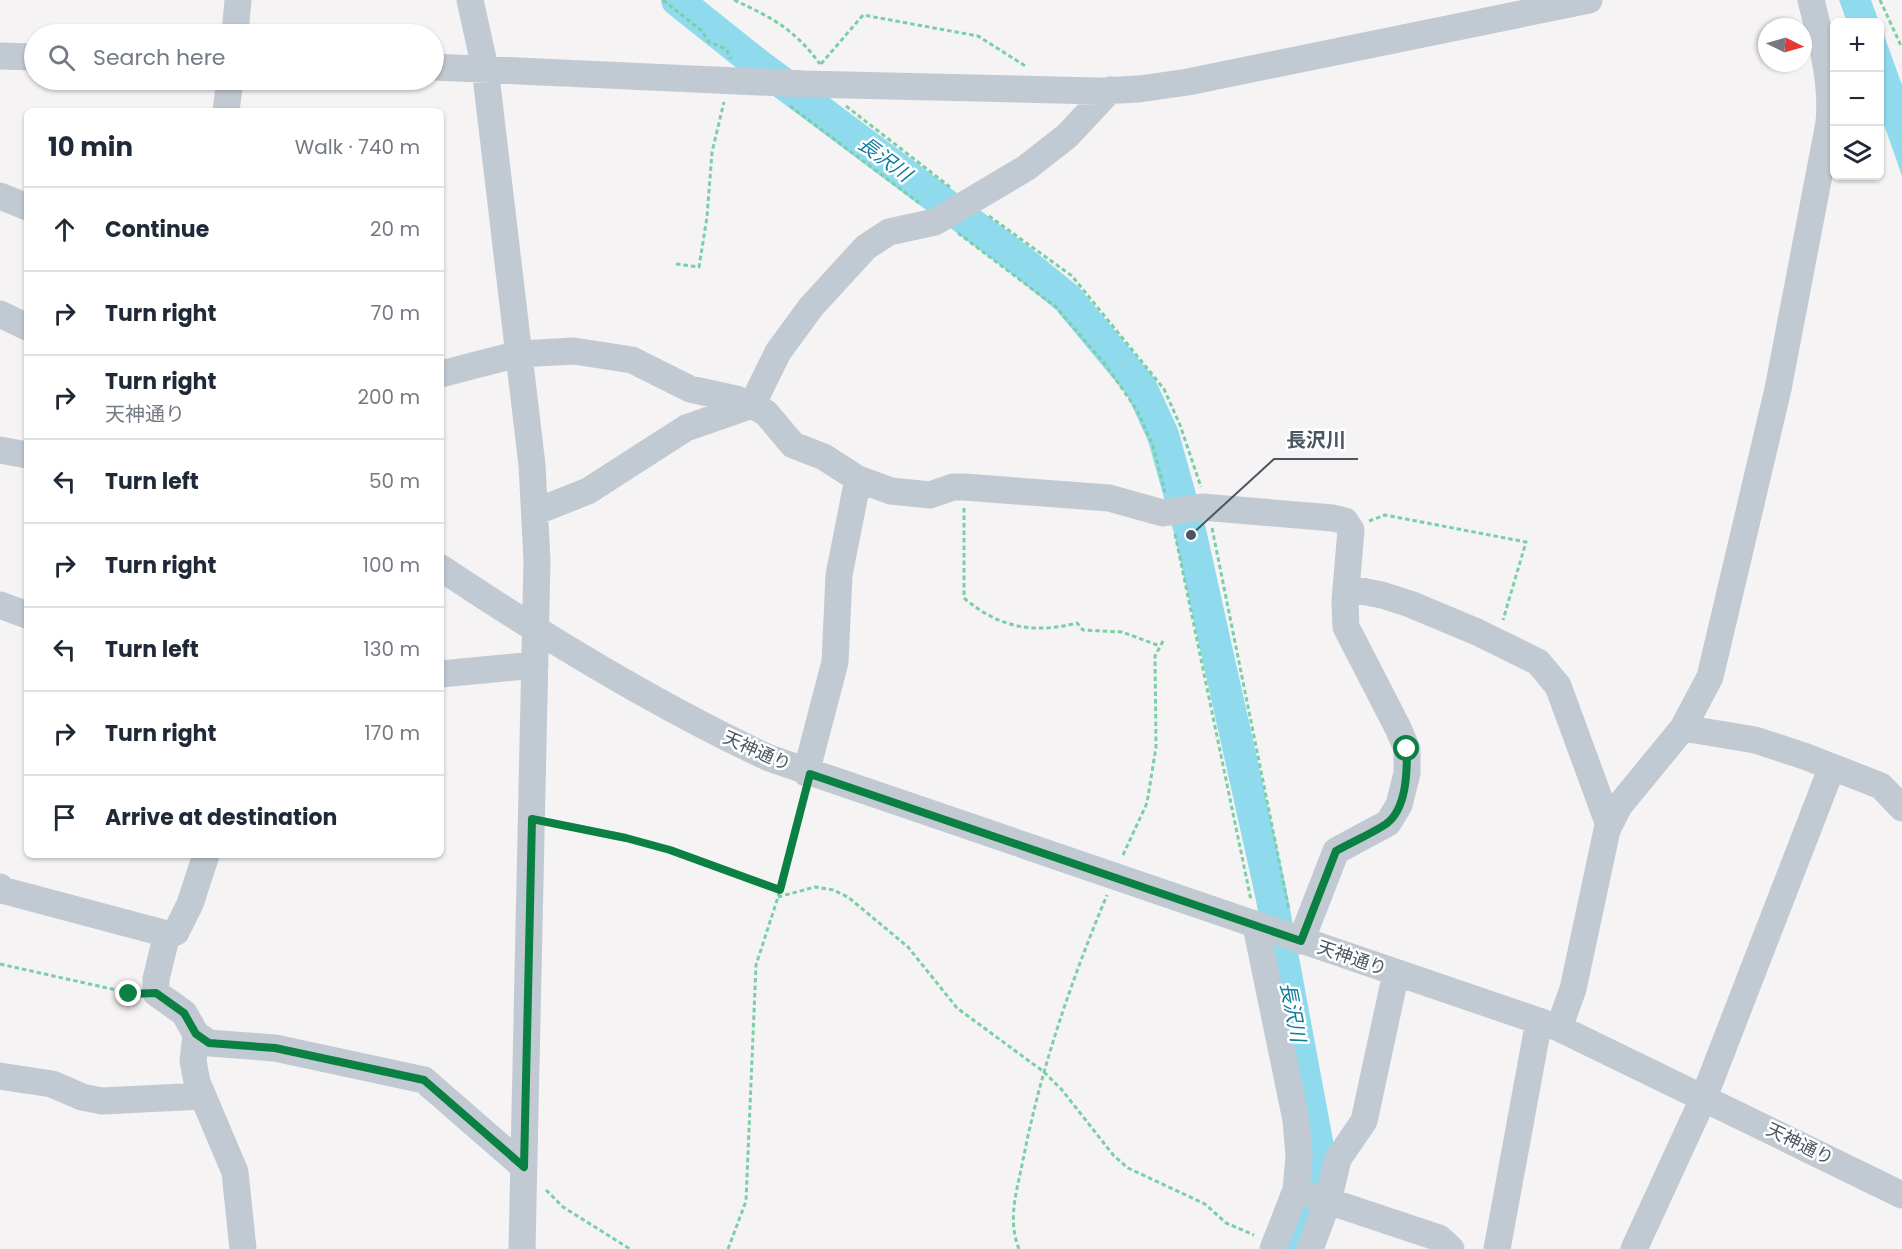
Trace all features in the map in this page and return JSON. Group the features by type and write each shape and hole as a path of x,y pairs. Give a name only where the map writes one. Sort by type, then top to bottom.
{"street":[{"path":"236,24 238,0"},
{"path":"470,0 484,68 532,465 537,560 522,1249"},
{"path":"444,67 810,84 1110,90 1188,82 1588,0"},
{"path":"1497,1249 1549,1025 1573,988 1609,825 1619,806 1683,728 1710,677 1778,389 1829,123 1831,98 1827,67 1811,0"},
{"path":"0,56 24,57"},
{"path":"226,108 229,90"},
{"path":"535,512 588,491 686,428 752,405 785,343 811,307 866,248 889,232 941,219 1026,168 1059,142 1110,90"},
{"path":"0,196 24,206"},
{"path":"0,315 24,326"},
{"path":"444,373 518,354 574,351 632,360 690,389 736,399 752,405 766,413 793,446 824,457 858,479 891,491 930,495 953,487 964,487 1109,498 1163,513 1204,507 1345,521 1351,530 1346,588 1346,627 1407,749 1407,772 1399,805 1388,823 1336,851 1296,939"},
{"path":"0,450 24,454"},
{"path":"808,773 835,662 839,575 858,479"},
{"name":"天神通り","path":"444,570 535,631 698,724 808,773 1549,1025 1704,1097 1902,1195"},
{"path":"1346,588 1382,594 1410,604 1538,662 1558,686 1609,825"},
{"path":"0,605 24,614"},
{"path":"444,674 535,665"},
{"path":"1683,728 1755,740 1832,767 1881,786 1902,808"},
{"path":"1634,1249 1704,1097 1832,767"},
{"path":"0,887 2,890 167,934 176,932 205,858"},
{"path":"1257,926 1296,1120 1299,1157 1297,1190 1274,1246"},
{"path":"167,934 156,979 156,993 184,1013 196,1034 209,1043 275,1048 424,1080 524,1167"},
{"path":"1310,1249 1328,1201 1338,1159 1364,1121 1396,973"},
{"path":"196,1034 193,1061 203,1096 235,1172 243,1249"},
{"path":"0,1076 52,1084 82,1097 102,1101 203,1096"},
{"path":"1297,1190 1439,1238 1450,1249"}],"path":[{"path":"663,0 702,31 709,42 726,49 745,81 712,152 707,217 699,267 676,264"},
{"path":"734,0 777,20 806,44 810,84 941,219 1056,307 1105,364 1137,410 1152,446 1171,511 1257,926"},
{"path":"1880,0 1902,48"},
{"path":"810,84 862,15 978,36 1030,69 1049,90"},
{"path":"810,84 852,112 968,204 1072,276 1164,389 1180,425 1204,507 1296,939"},
{"path":"964,487 964,598 980,612 1018,627 1050,630 1077,623 1083,630 1122,632 1160,646"},
{"path":"1349,527 1385,515 1526,542 1497,642"},
{"path":"1019,1249 1013,1233 1012,1214 1032,1114 1059,1018 1114,877 1147,803 1156,747 1155,656 1163,641"},
{"path":"728,1249 746,1201 756,965 780,890 808,773"},
{"path":"532,819 626,838 670,850 780,890"},
{"path":"778,897 815,887 833,890 848,897 908,947 957,1008 1044,1072 1062,1090 1114,1156 1128,1168 1205,1204 1226,1223 1274,1246"},
{"path":"0,964 129,994 156,993"},
{"path":"524,1167 563,1207 630,1249"}],"water":[{"path":"1839,0 1871,0 1878,18 1846,18"},
{"path":"1884,35 1902,85 1902,176 1884,124"}],"waterway":[{"name":"長沢川","path":"677,0 756,63 1020,260 1067,298 1141,387 1163,435 1191,535 1271,894 1321,1163 1307,1216 1294,1249"}],"place":[{"name":"長沢川","path":"1191,535"}],"route":[{"path":"129,994 156,993 184,1013 196,1034 209,1043 275,1048 424,1080 524,1167 532,819 626,838 670,850 780,890 810,774 1301,941 1336,851 1388,823 1399,805 1407,772 1407,749"}]}
